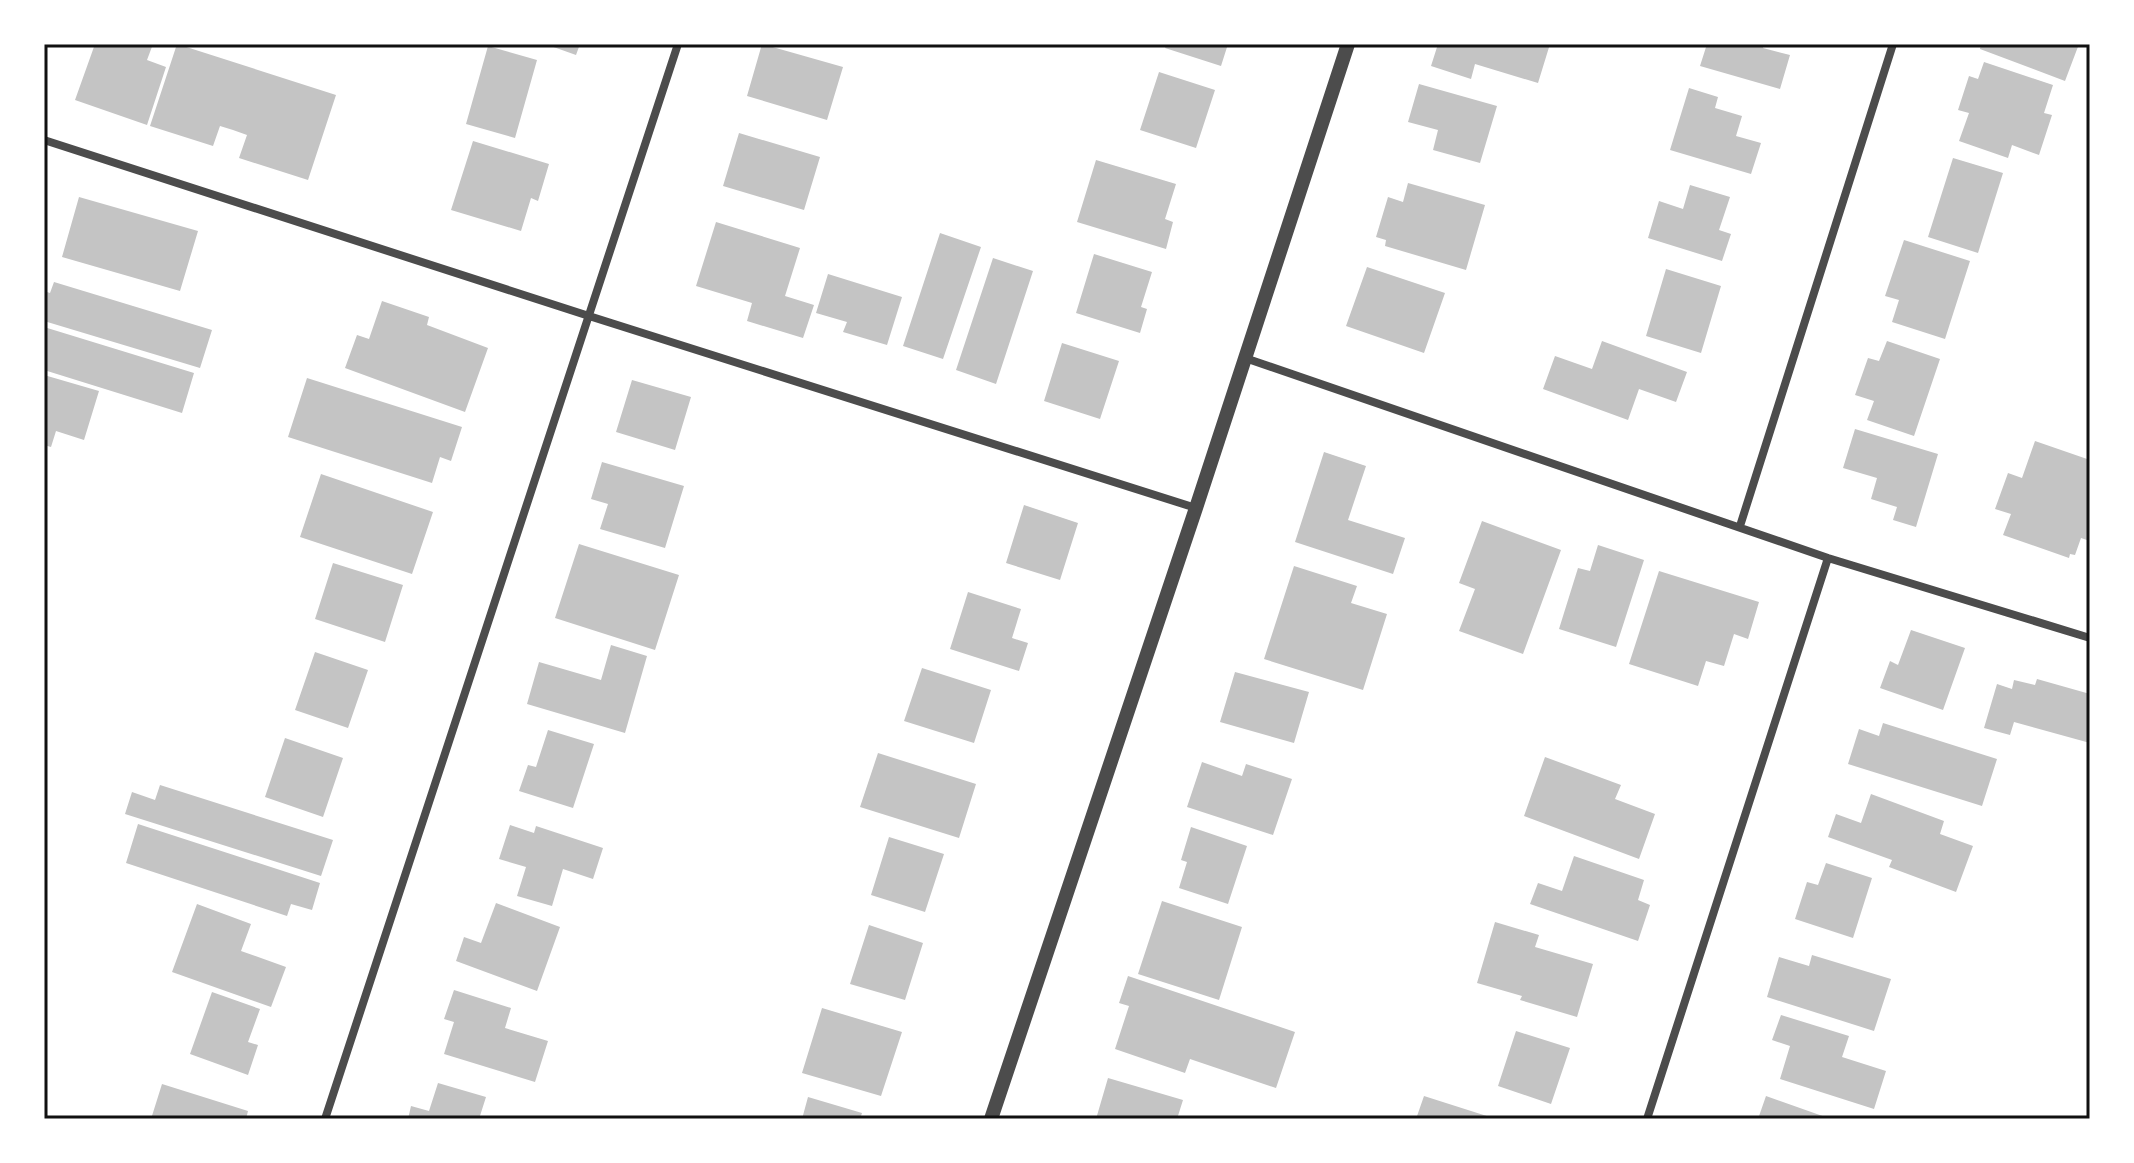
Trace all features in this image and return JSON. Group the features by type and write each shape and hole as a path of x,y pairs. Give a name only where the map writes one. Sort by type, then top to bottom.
{"street":[{"path":"325,1119 678,44"},
{"path":"991,1119 1348,44"},
{"path":"1740,526 1893,44"},
{"path":"44,140 1196,508"},
{"path":"1245,358 1828,558 2090,638"},
{"path":"1647,1119 1828,558"}],"building":[{"path":"95,44 153,44 147,60 166,67 147,125 75,100"},
{"path":"177,44 336,95 308,180 239,158 247,135 233,130 220,126 213,146 150,126"},
{"path":"545,44 580,44 576,55"},
{"path":"762,44 843,67 827,120 747,96"},
{"path":"1167,44 1228,44 1221,66 1165,48"},
{"path":"1438,44 1550,44 1538,83 1475,64 1471,79 1431,66"},
{"path":"1707,44 1764,44 1763,48 1790,55 1780,89 1700,66"},
{"path":"1981,44 2079,44 2065,81 1980,49"},
{"path":"488,46 537,60 515,138 466,124"},
{"path":"1984,62 2053,85 2044,113 2052,115 2039,155 2012,145 2008,158 1959,141 1969,113 1958,110 1969,76 1978,79"},
{"path":"1159,72 1215,90 1196,148 1140,130"},
{"path":"1419,84 1497,106 1480,163 1433,150 1438,130 1408,122"},
{"path":"1689,88 1718,97 1715,108 1742,116 1736,136 1761,143 1751,174 1670,150"},
{"path":"739,133 820,157 804,210 723,186"},
{"path":"473,141 549,164 538,201 531,198 521,231 451,210"},
{"path":"1953,158 2003,173 1978,253 1928,237"},
{"path":"1096,160 1176,184 1165,219 1173,222 1166,249 1077,222"},
{"path":"1408,183 1485,205 1466,270 1385,246 1386,240 1376,237 1388,197 1403,202"},
{"path":"1690,185 1730,197 1719,230 1731,234 1722,261 1648,238 1659,201 1683,209"},
{"path":"79,197 198,231 180,291 62,257"},
{"path":"716,222 800,248 785,296 814,305 803,338 747,321 752,303 696,286"},
{"path":"940,233 981,247 943,359 903,346"},
{"path":"1904,240 1970,261 1945,339 1892,322 1899,300 1885,296"},
{"path":"1094,254 1152,272 1141,307 1147,309 1140,333 1076,313"},
{"path":"993,258 1033,271 996,384 956,370"},
{"path":"1367,267 1445,293 1424,353 1346,326"},
{"path":"1666,269 1721,286 1701,353 1646,336"},
{"path":"828,274 902,297 887,345 843,332 847,322 816,313"},
{"path":"54,282 212,330 200,368 44,321 44,291 50,293"},
{"path":"382,301 429,317 427,325 488,348 465,412 345,368 357,335 369,339"},
{"path":"44,327 194,373 182,413 44,370"},
{"path":"1602,341 1687,372 1676,402 1639,389 1628,420 1543,389 1555,356 1592,369"},
{"path":"1887,341 1940,359 1914,436 1867,420 1874,401 1855,395 1868,358 1879,361"},
{"path":"1062,343 1119,361 1100,419 1044,401"},
{"path":"44,375 99,391 84,440 56,431 51,447 44,445"},
{"path":"307,378 462,427 451,461 440,457 432,483 288,437"},
{"path":"632,380 691,397 675,450 616,432"},
{"path":"1855,429 1938,454 1916,527 1893,520 1897,507 1871,499 1877,478 1843,468"},
{"path":"2035,441 2090,460 2090,541 2081,538 2075,555 2070,554 2069,558 2003,535 2011,514 1995,509 2008,473 2022,478"},
{"path":"1324,452 1366,466 1348,520 1405,538 1393,574 1295,542"},
{"path":"602,462 684,486 665,548 600,529 608,504 591,499"},
{"path":"321,474 433,512 412,574 300,537"},
{"path":"1024,505 1078,523 1060,580 1006,563"},
{"path":"1482,521 1561,550 1523,654 1459,631 1475,589 1459,583"},
{"path":"579,544 679,575 655,650 555,618"},
{"path":"1598,545 1644,560 1616,647 1559,629 1578,568 1590,571"},
{"path":"333,563 403,585 385,642 315,619"},
{"path":"1294,566 1357,586 1351,603 1387,614 1363,690 1264,659"},
{"path":"1659,571 1759,602 1748,639 1734,634 1724,666 1706,661 1698,686 1629,664"},
{"path":"968,592 1021,609 1012,638 1028,643 1019,671 950,649"},
{"path":"1911,630 1965,648 1943,710 1880,688 1890,661 1898,665"},
{"path":"611,645 647,656 625,733 527,704 539,662 601,680"},
{"path":"315,652 368,670 348,728 295,710"},
{"path":"922,668 991,690 974,743 904,721"},
{"path":"1235,672 1309,692 1294,743 1220,722"},
{"path":"2037,679 2090,694 2090,743 2014,722 2010,735 1984,728 1997,684 2012,689 2014,680 2035,685"},
{"path":"1883,723 1997,759 1982,806 1848,764 1859,729 1879,736"},
{"path":"548,730 594,744 573,808 519,791 528,765 536,767"},
{"path":"285,738 343,758 323,817 265,797"},
{"path":"878,753 976,784 959,838 860,807"},
{"path":"1545,757 1621,785 1615,799 1655,814 1639,859 1524,816"},
{"path":"1202,762 1242,776 1246,764 1292,779 1273,835 1187,807"},
{"path":"160,785 333,840 321,876 125,814 132,792 155,800"},
{"path":"1871,794 1944,821 1940,834 1973,846 1956,892 1889,867 1892,860 1828,837 1836,814 1861,823"},
{"path":"138,824 320,883 312,910 291,904 287,916 126,863"},
{"path":"510,825 534,833 536,826 603,848 593,879 563,869 552,906 517,896 526,867 499,859"},
{"path":"1191,827 1247,846 1228,904 1179,888 1187,862 1181,860"},
{"path":"889,837 944,854 925,912 871,895"},
{"path":"1574,856 1644,880 1638,900 1650,905 1638,941 1530,904 1538,883 1562,891"},
{"path":"1826,863 1872,878 1853,938 1795,919 1807,882 1818,885"},
{"path":"1162,901 1242,927 1219,1000 1138,974"},
{"path":"496,903 560,927 537,991 456,961 464,937 481,943"},
{"path":"197,904 251,924 241,951 286,967 271,1007 172,972"},
{"path":"1495,922 1539,935 1535,947 1593,964 1577,1017 1477,983"},
{"path":"869,925 923,943 905,1000 850,984"},
{"path":"1812,955 1891,979 1874,1031 1767,997 1779,957 1809,966"},
{"path":"1128,976 1295,1032 1276,1088 1190,1059 1185,1073 1115,1049 1129,1006 1119,1003"},
{"path":"454,990 511,1008 505,1028 548,1041 535,1082 444,1054 454,1022 444,1019"},
{"path":"212,992 260,1009 248,1042 258,1045 248,1075 190,1054"},
{"path":"822,1008 902,1032 881,1096 802,1073"},
{"path":"1781,1015 1849,1036 1842,1057 1886,1071 1874,1109 1780,1079 1790,1046 1772,1040"},
{"path":"1516,1031 1570,1048 1551,1104 1498,1086"},
{"path":"1108,1078 1183,1100 1177,1119 1096,1119"},
{"path":"438,1083 486,1097 479,1119 408,1119 411,1106 429,1111"},
{"path":"162,1084 248,1111 246,1119 151,1119"},
{"path":"1424,1096 1493,1118 1493,1119 1416,1119"},
{"path":"1766,1096 1831,1119 1758,1119"},
{"path":"808,1097 862,1113 860,1119 802,1119"}]}
